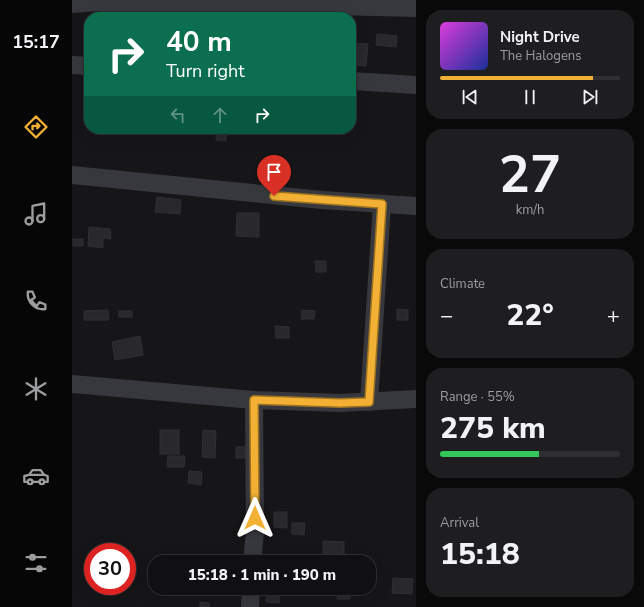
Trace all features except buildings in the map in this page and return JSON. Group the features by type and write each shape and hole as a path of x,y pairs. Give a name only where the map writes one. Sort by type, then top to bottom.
{"street":[{"path":"72,4 100,1 416,8"},
{"path":"72,66 84,66"},
{"path":"356,81 416,85"},
{"path":"72,175 322,200 416,206"},
{"path":"369,402 382,204"},
{"path":"72,384 254,400 340,403 416,399"},
{"path":"253,555 255,532 254,400"},
{"path":"250,595 250,607"}],"route":[{"path":"255,518 254,400 340,403 369,402 382,204 274,196"}]}
